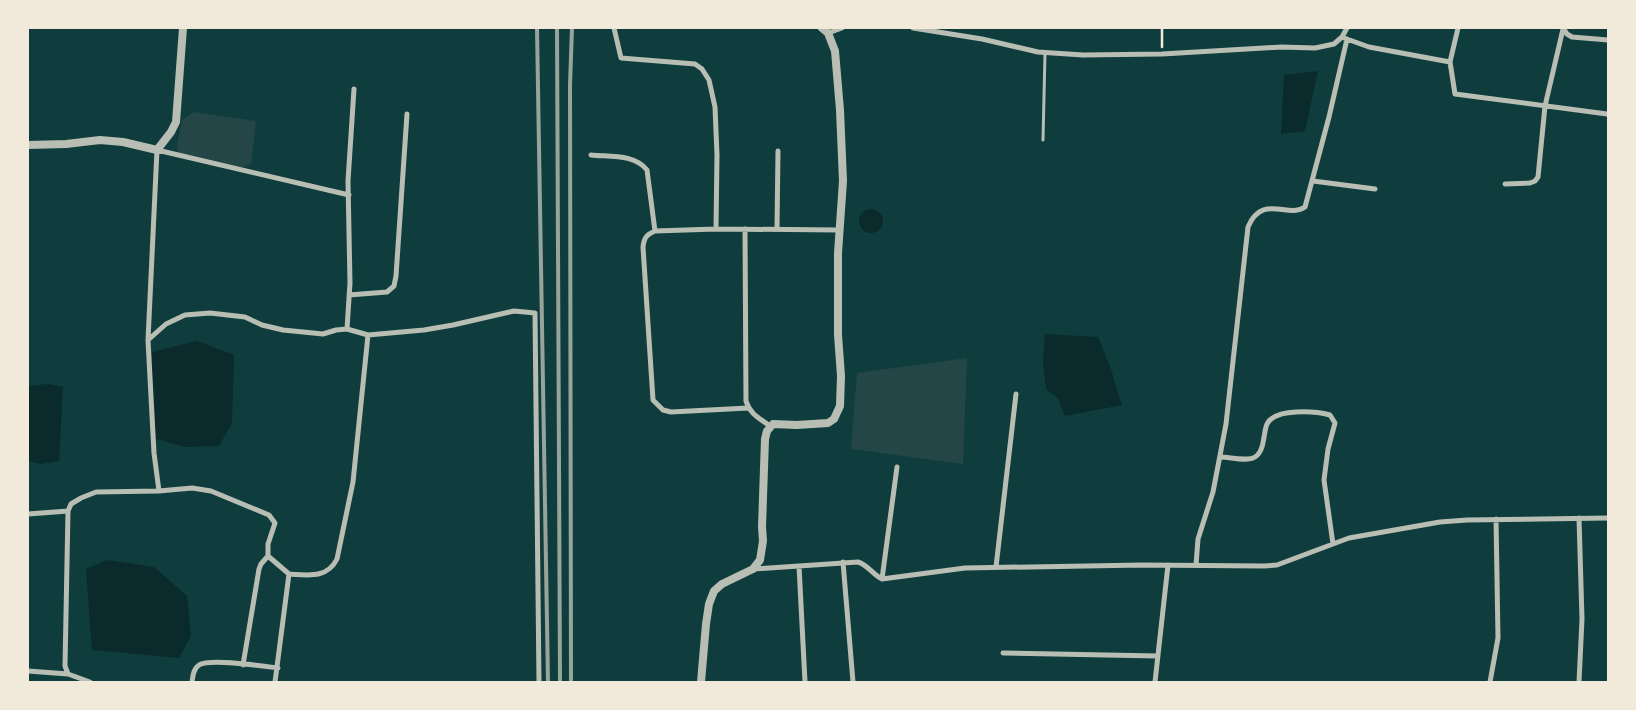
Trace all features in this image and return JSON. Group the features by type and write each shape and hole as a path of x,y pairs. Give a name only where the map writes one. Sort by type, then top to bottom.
{"street":[{"path":"159,491 154,453 148,340 156,150 171,132 176,122 183,28"},
{"path":"614,28 620,58 695,64 702,69 709,80 715,116 716,229"},
{"path":"753,569 760,560 763,542 764,451 767,431 773,424 802,425 828,423 838,413 841,376 838,335 839,230 843,182 835,51 828,33 822,28"},
{"path":"828,33 842,28"},
{"path":"913,28 982,39 1045,52 1084,55 1315,48 1334,44 1344,38"},
{"path":"1196,565 1198,539 1213,492 1226,424 1248,227 1251,220 1263,210 1271,208 1303,209 1307,201 1347,28"},
{"path":"1458,28 1450,62 1455,94 1607,114"},
{"path":"1563,28 1572,37 1608,40"},
{"path":"1505,184 1530,183 1536,181 1538,177 1545,106 1563,28"},
{"path":"1344,38 1369,48 1450,62"},
{"path":"347,328 349,295 348,195 354,89"},
{"path":"349,295 387,292 394,286 407,114"},
{"path":"28,145 66,144 100,140 124,142 348,195"},
{"path":"777,228 778,151"},
{"path":"592,155 634,159 641,162 647,170 655,231"},
{"path":"1313,181 1375,188"},
{"path":"748,408 671,412 662,410 653,400 644,239 648,234 655,231 777,228 839,230"},
{"path":"745,230 745,392 748,408 770,426"},
{"path":"148,340 166,324 185,315 210,313 245,317 262,325 283,330 323,334 347,328 368,335 424,330 514,311 535,313 539,682"},
{"path":"268,556 289,574 309,575 327,572 337,559 353,482 368,335"},
{"path":"996,567 1016,394"},
{"path":"1220,456 1255,457 1259,453 1270,419 1278,414 1322,413 1334,418 1335,423 1328,449 1324,480 1332,544"},
{"path":"882,579 897,467"},
{"path":"68,674 64,655 68,511 71,504 96,492 159,491 192,488 211,491 269,515 275,523 268,544 268,556 259,569 243,665"},
{"path":"28,514 68,511"},
{"path":"1579,518 1582,619 1579,682"},
{"path":"701,682 706,624 709,604 714,591 722,584 753,569 858,562 865,565 873,575 882,579 964,568 1276,565 1349,538 1440,522 1496,519 1608,518"},
{"path":"1490,682 1498,638 1496,519"},
{"path":"843,562 853,682"},
{"path":"1156,682 1168,565"},
{"path":"798,566 805,682"},
{"path":"275,682 289,574"},
{"path":"1003,653 1158,656"},
{"path":"192,682 194,670 200,664 212,662 278,668"},
{"path":"28,671 68,674 90,682"}],"lane":[{"path":"1043,140 1045,52"}],"path":[{"path":"1162,28 1162,54"}],"shaded area":[{"path":"1318,71 1305,131 1281,134 1284,75"},
{"path":"193,112 256,121 251,164 239,169 179,158 177,146 182,120"},
{"path":"871,209 880,212 883,221 880,230 871,233 862,230 859,221 862,212"},
{"path":"1045,334 1098,337 1111,369 1122,405 1065,416 1058,398 1046,389 1043,361"},
{"path":"197,341 234,355 232,423 219,446 185,447 153,438 152,352"},
{"path":"967,358 963,464 851,449 857,373"},
{"path":"48,384 63,387 59,461 41,464 28,461 28,386"},
{"path":"107,560 154,567 187,596 191,636 179,658 92,650 86,569"}],"railway":[{"path":"537,28 548,682"},
{"path":"557,28 560,682"},
{"path":"571,682 570,85 572,28"}]}
